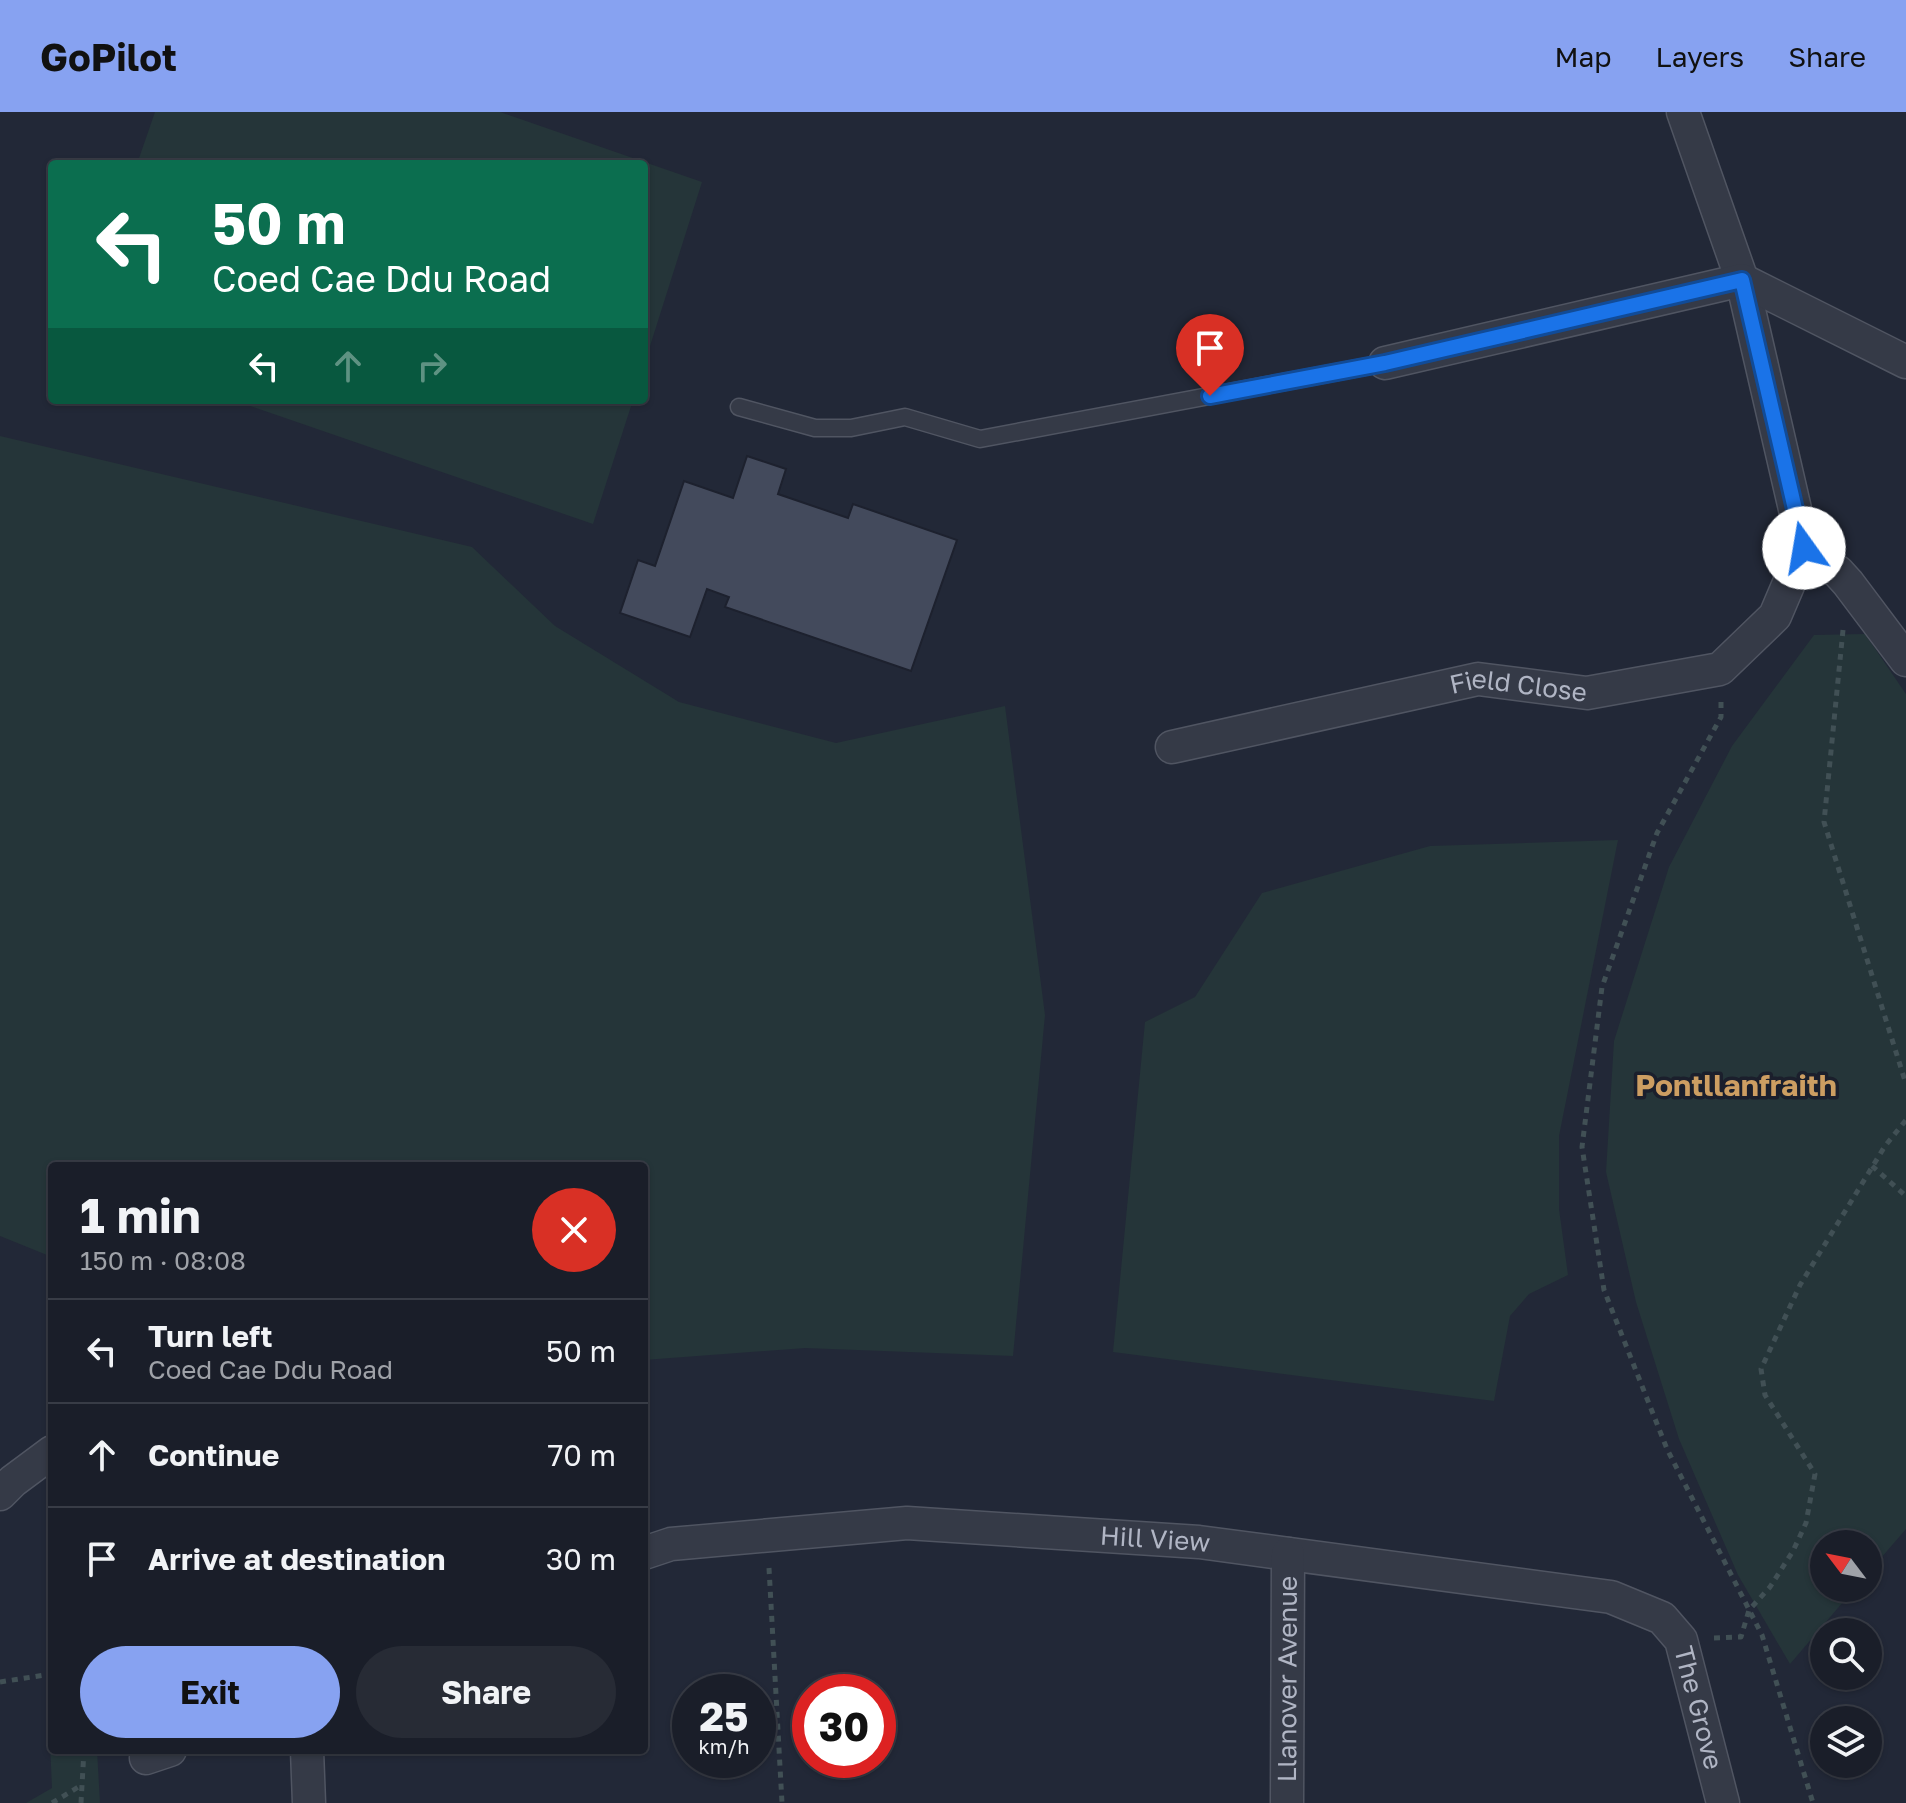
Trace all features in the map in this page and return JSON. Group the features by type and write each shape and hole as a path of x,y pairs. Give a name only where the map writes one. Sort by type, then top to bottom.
{"street":[{"path":"1683,112 1742,280 1804,548 1775,616 1720,669"},
{"path":"1385,363 1742,280 1906,362"},
{"path":"1804,548 1838,572 1906,660"},
{"name":"Field Close","path":"1172,747 1478,679 1587,693 1720,669"},
{"path":"0,1494 48,1455"},
{"name":"Hill View","path":"648,1552 671,1544 907,1523 1199,1542 1611,1597 1672,1629"},
{"name":"Llanover Avenue","path":"1287,1803 1288,1554"},
{"name":"The Grove","path":"1672,1629 1723,1803"},
{"path":"307,1754 309,1803"}],"lane":[{"path":"739,407 815,428 851,428 905,417 980,439 1385,363"}],"path":[{"path":"1848,583 1824,822 1906,1084"},
{"path":"1720,669 1721,717 1657,833 1602,987 1582,1147 1604,1290 1667,1449 1762,1635 1813,1803"},
{"path":"1672,1629 1741,1637 1749,1610 1770,1587 1806,1523 1815,1474 1765,1395 1761,1369 1800,1285 1872,1166 1906,1120"},
{"path":"1872,1166 1906,1196"},
{"path":"767,1536 782,1803"},
{"path":"0,1682 48,1674"},
{"path":"81,1803 84,1754"},
{"path":"52,1803 81,1785"}],"shaded area":[{"path":"155,112 500,112 639,160 138,160"},
{"path":"648,163 702,182 648,352"},
{"path":"245,404 632,404 593,524"},
{"path":"0,436 472,547 555,626 679,702 836,743 1005,706 1045,1015 1013,1356 805,1348 648,1360 648,1162 48,1162 48,1255 0,1236"},
{"path":"1865,634 1906,694 1906,1529 1882,1557 1882,1530 1810,1530 1810,1602 1843,1602 1829,1618 1810,1618 1810,1641 1790,1664 1738,1575 1679,1439 1636,1302 1606,1172 1614,1041 1669,867 1732,746 1814,635"},
{"path":"1618,840 1559,1136 1559,1209 1568,1275 1529,1294 1510,1316 1494,1401 1113,1352 1145,1022 1195,997 1262,893 1430,846"},
{"path":"50,1754 97,1754 100,1803 26,1803 52,1788"}],"building":[{"path":"747,456 786,469 778,494 848,518 853,504 957,540 911,671 725,607 729,597 707,589 690,637 620,613 638,560 655,566 684,481 733,498"}],"district":[{"name":"Pontllanfraith","path":"1736,1086"}],"route":[{"path":"1210,396 1385,363 1742,280 1804,548"}]}
